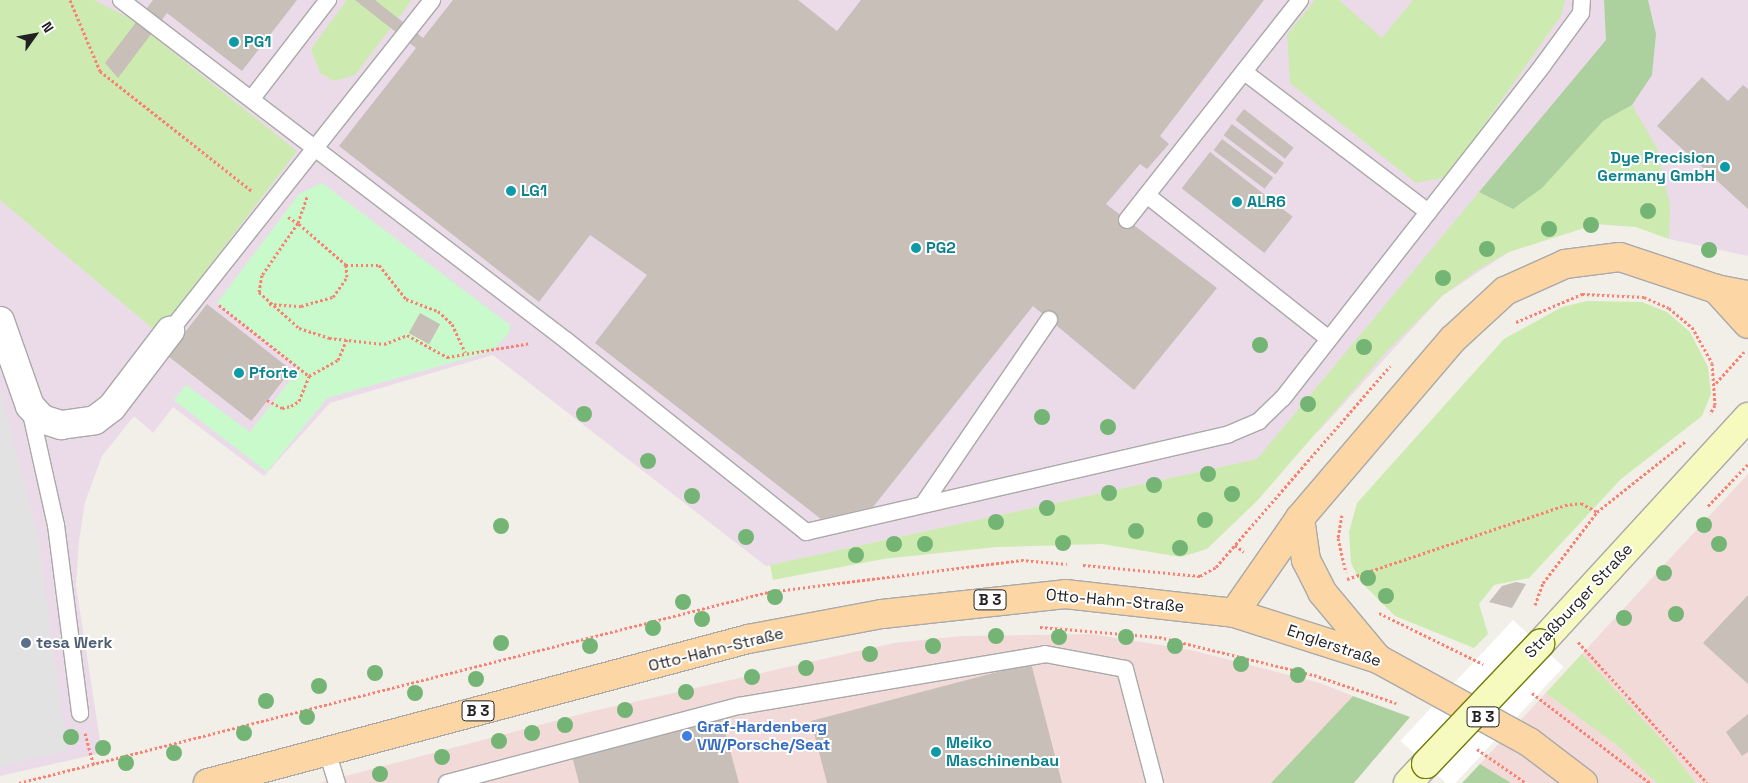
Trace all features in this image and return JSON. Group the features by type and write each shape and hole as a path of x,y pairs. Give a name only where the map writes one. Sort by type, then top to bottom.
{"main road":[{"path":"1234,613 1300,518 1453,339 1505,291 1565,264 1620,257 1716,289 1748,294"},
{"path":"1716,289 1748,324"},
{"name":"Straßburger Straße","path":"1417,774 1540,644 1748,417"},
{"path":"1300,518 1306,560 1322,592 1378,659"},
{"name":"Otto-Hahn-Straße","path":"208,783 748,639 882,614 1065,594 1234,613"},
{"name":"Englerstraße","path":"1234,613 1378,659 1529,742 1583,783"}],"street":[{"path":"0,321 30,406 42,419 61,425 95,420 112,407 170,330"}],"lane":[{"path":"121,0 319,148 567,341 806,532 924,503 1229,434 1259,421 1283,398 1565,36 1581,13 1582,0"},
{"path":"253,98 328,0"},
{"path":"170,330 273,207 432,0"},
{"path":"1128,220 1247,74 1300,0"},
{"path":"1247,74 1428,212"},
{"path":"1148,196 1328,338"},
{"path":"924,503 1049,320"},
{"path":"30,406 56,524 80,713"},
{"path":"447,783 738,706 1045,654 1125,669 1155,783"},
{"path":"327,751 337,783"}],"path":[{"path":"70,0 100,71 273,207"},
{"path":"319,148 298,223 262,275 259,292 268,304 299,328 347,339 384,344 407,335 447,357 465,352 567,341"},
{"path":"268,304 301,306 333,297 347,277 346,266 298,223"},
{"path":"346,266 378,265 406,299 438,311 452,324 465,352"},
{"path":"203,292 309,376"},
{"path":"1508,327 1556,302 1582,294 1644,297 1669,308 1692,327 1706,347 1716,383 1715,405 1707,419"},
{"path":"267,400 282,408 291,406 299,401 309,376 338,360 347,339"},
{"path":"1716,383 1748,348"},
{"path":"1530,613 1543,583 1597,512 1648,467 1689,439"},
{"path":"1343,512 1338,538 1348,579 1565,505 1581,503 1597,512"},
{"path":"1580,644 1707,783"},
{"path":"1275,665 1368,691 1402,706"},
{"path":"80,713 94,766"},
{"path":"1467,743 1526,783"}],"shaded area":[{"path":"0,0 1748,0 1748,256 1669,239 1636,227 1597,224 1546,238 1509,252 1442,296 1318,432 1258,459 766,566 493,355 330,403 264,476 173,407 153,433 134,416 102,456 85,502 79,541 76,586 102,753 0,776"},
{"name":"tesa Werk","path":"0,390 38,535 67,750 0,767"},
{"path":"1748,474 1748,783 1511,783 1480,764"},
{"path":"1092,634 1191,650 1320,683 1353,696 1271,783 319,783 589,712 894,643 962,636"}],"green space":[{"path":"0,0 94,0 131,19 297,151 158,333 0,200"},
{"path":"347,0 412,0 355,75 334,81 320,73 311,49"},
{"path":"1315,0 1339,0 1382,38 1413,0 1565,0 1561,16 1447,177 1416,183 1290,83 1287,35"},
{"path":"1604,0 1648,0 1656,34 1652,75 1632,105 1603,121 1542,188 1513,209 1479,192 1606,40"},
{"path":"1632,105 1657,148 1670,205 1669,239 1636,227 1597,224 1509,252 1479,269 1442,296 1387,351 1257,501 1207,549 1181,557 1102,544 996,547 883,559 773,580 770,565 1257,459 1479,192 1513,209 1603,121"},
{"path":"322,183 510,325 509,333 492,351 327,398 267,472 174,400 186,385 250,432 299,369 217,303 299,194"},
{"path":"1587,301 1642,302 1667,312 1690,332 1708,367 1711,394 1702,416 1621,479 1529,578 1494,585 1479,604 1488,634 1474,648 1395,616 1360,581 1351,563 1349,532 1357,503 1504,339 1562,307"},
{"path":"1582,654 1661,739 1696,783 1657,783 1618,746 1546,693"},
{"path":"1353,696 1410,717 1354,783 1271,783"},
{"path":"1480,764 1511,783 1462,783"}],"pier":[{"path":"1513,620 1563,667 1455,783 1446,783 1400,741"}],"building":[{"name":"PG1","path":"153,0 297,0 242,71 167,13 118,78 105,63"},
{"name":"PG2","path":"355,0 375,0 423,38 453,0 798,0 837,31 861,0 1264,0 1160,136 1169,144 1147,169 1140,164 1106,204 1217,288 1134,390 1033,306 873,507 821,519 595,343 647,275 590,235 539,302 339,146 416,48"},
{"name":"Dye Precision Germany GmbH","path":"1702,77 1728,101 1743,85 1748,89 1748,209 1657,126"},
{"path":"1244,109 1294,148 1285,159 1235,120"},
{"path":"1232,124 1284,163 1275,174 1224,135"},
{"path":"1222,139 1273,178 1265,189 1214,150"},
{"name":"ALR6","path":"1210,152 1293,217 1264,253 1182,188"},
{"name":"Pforte","path":"207,304 291,370 251,421 167,355"},
{"path":"420,313 440,324 429,344 409,333"},
{"path":"1516,582 1526,584 1512,608 1489,602 1502,586"},
{"path":"1748,595 1748,684 1703,643"},
{"name":"Meiko Maschinenbau","path":"1031,663 1062,783 827,783 811,721"},
{"path":"1748,714 1748,752 1742,756 1726,732"},
{"name":"Graf-Hardenberg VW/Porsche/Seat","path":"721,717 739,783 579,783 572,756"}],"place":[{"name":"PG1","path":"234,42"},
{"name":"Dye Precision Germany GmbH","path":"1725,167"},
{"name":"LG1","path":"511,191"},
{"name":"ALR6","path":"1237,202"},
{"name":"PG2","path":"916,248"},
{"name":"Pforte","path":"239,373"},
{"name":"tesa Werk","path":"26,643"},
{"name":"Graf-Hardenberg VW/Porsche/Seat","path":"687,736"},
{"name":"Meiko Maschinenbau","path":"936,752"}]}
